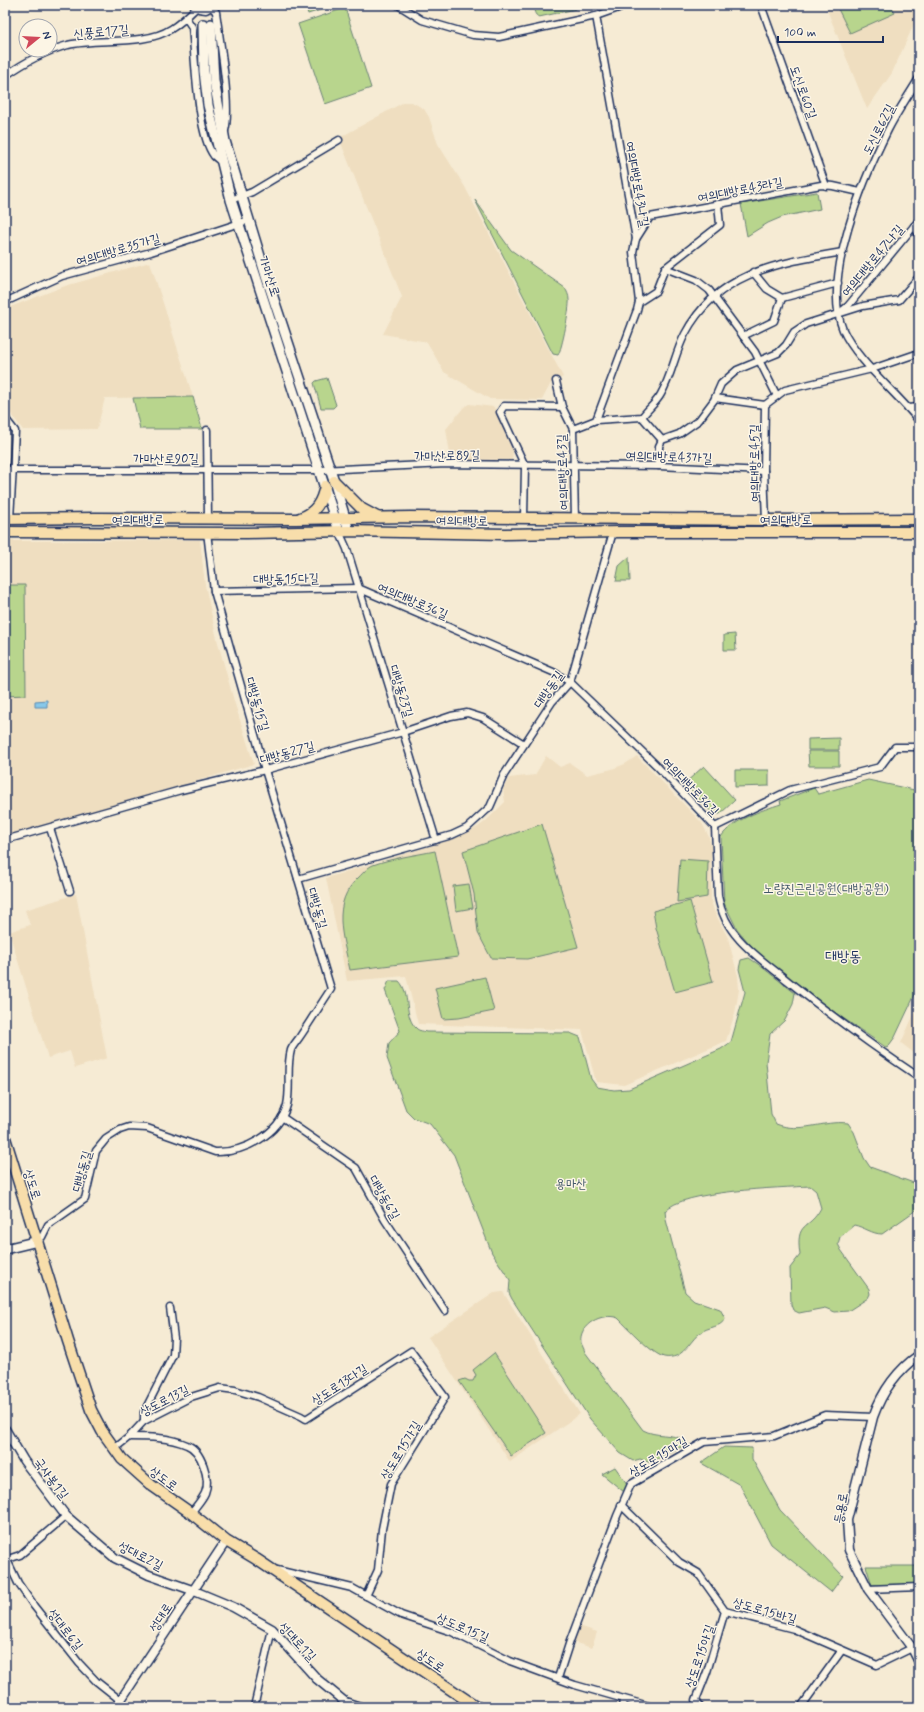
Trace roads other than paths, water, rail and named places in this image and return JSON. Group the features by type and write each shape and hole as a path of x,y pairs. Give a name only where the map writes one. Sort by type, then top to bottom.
{"main road":[{"name":"가마산로","path":"330,483 320,470 231,200 208,105 204,71 207,24 214,81 223,134 249,220 330,470 330,483 344,531"},
{"path":"295,520 312,513 317,508 330,483 362,509 379,518"},
{"name":"여의대방로","path":"7,519 919,519"},
{"path":"575,519 576,532"},
{"path":"612,519 613,532"},
{"name":"여의대방로","path":"5,532 254,533 344,531 505,534 576,532 919,532"},
{"name":"상도로","path":"5,1138 91,1410 114,1449 132,1469 151,1485 191,1513 226,1541 268,1568 465,1704 477,1707"},
{"path":"5,1249 38,1241"}],"street":[{"path":"398,5 422,20 473,35 499,37 596,16 627,5"},
{"name":"도신로60길","path":"761,5 826,186"},
{"path":"196,6 206,10 213,6 216,12 227,111 227,127 223,134"},
{"name":"신풍로17길","path":"5,76 32,59 61,47 152,37 171,30 186,18 196,6"},
{"name":"여의대방로43나길","path":"596,16 636,239 632,252 639,302 596,420"},
{"path":"186,18 192,27 200,114 208,143 214,156 222,162"},
{"name":"도신로62길","path":"919,78 888,130 860,192 847,229 838,283 839,313 843,330 855,351 919,421"},
{"path":"231,200 252,192 339,140"},
{"name":"여의대방로43라길","path":"636,239 650,217 826,186 860,192"},
{"path":"639,302 656,291 666,268 720,225 718,204"},
{"name":"여의대방로35가길","path":"5,302 62,276 151,252 249,220"},
{"name":"여의대방로47나길","path":"839,313 848,306 919,220"},
{"path":"914,226 919,235"},
{"path":"573,429 596,420 642,417 661,394 684,335 694,318 725,288 753,272 792,261 843,252"},
{"path":"666,268 696,280 709,290 760,360 777,396"},
{"path":"753,272 767,289 782,298 838,283"},
{"path":"659,466 659,446 662,440 679,434 699,420 715,398 721,384 737,370 778,353 786,345 794,332 806,324 863,306 899,300 919,277"},
{"path":"743,336 774,321 782,298"},
{"name":"여의대방로45길","path":"715,398 765,405 785,390 872,369 919,353"},
{"name":"여의대방로43길","path":"556,381 562,407 573,429 575,519"},
{"name":"여의대방로45길","path":"765,405 764,471 766,520"},
{"path":"524,518 525,466 500,412 504,406 562,407"},
{"path":"908,408 919,407"},
{"path":"642,417 662,440"},
{"path":"5,418 15,431 13,470 7,519"},
{"path":"207,430 208,520"},
{"name":"가마산로89길","path":"320,470 438,464 525,466 574,465"},
{"name":"여의대방로43가길","path":"574,465 659,466 764,471"},
{"name":"가마산로90길","path":"5,470 320,470"},
{"name":"대방동23길","path":"344,531 347,549 358,588 436,840"},
{"name":"대방동15길","path":"207,532 214,591 298,880"},
{"name":"대방동길","path":"38,1241 42,1237 48,1225 85,1199 96,1151 106,1139 120,1130 129,1128 147,1128 214,1152 225,1152 235,1151 266,1135 282,1117 287,1105 291,1050 331,989 298,880 436,840 467,828 490,807 499,784 524,744 552,702 570,682 613,532"},
{"name":"여의대방로36길","path":"358,588 532,662 570,682 656,765 715,827 718,896 720,907 729,926 740,940 756,955 817,1004 919,1078"},
{"name":"대방동15다길","path":"214,591 358,588"},
{"name":"대방동27길","path":"5,840 181,790 265,770 403,732 451,716 467,713 483,718 524,744"},
{"path":"715,827 790,790 880,767 895,747 919,747"},
{"path":"50,828 70,891"},
{"name":"대방동6길","path":"282,1117 356,1168 385,1220 445,1311"},
{"path":"144,1420 144,1412 173,1356 174,1338 170,1308"},
{"name":"상도로13다길","path":"210,1391 220,1388 235,1390 265,1400 306,1419 411,1351"},
{"name":"상도로15가길","path":"366,1596 378,1570 382,1528 391,1484 445,1397 411,1351"},
{"name":"등용로","path":"919,1355 903,1368 894,1378 882,1397 873,1417 847,1520 849,1550 868,1589 912,1648 919,1662"},
{"name":"상도로13길","path":"114,1449 130,1437 144,1420 191,1397 210,1391"},
{"name":"상도로15마길","path":"558,1678 570,1641 621,1505 631,1484 704,1442 774,1436 825,1415 873,1417"},
{"name":"국사봉1길","path":"5,1430 24,1461 66,1516 20,1555 6,1560"},
{"path":"130,1437 154,1437 187,1445 193,1448 201,1458 204,1466 207,1486 205,1494 191,1513"},
{"name":"상도로15바길","path":"621,1505 679,1562 698,1573 725,1611 794,1629 877,1665 912,1648"},
{"name":"성대로2길","path":"66,1516 115,1558 149,1575 192,1590"},
{"name":"성대로","path":"116,1707 192,1590 226,1541"},
{"name":"성대로6길","path":"6,1560 18,1583 34,1606 76,1659 96,1681 120,1700"},
{"name":"상도로15길","path":"268,1568 352,1588 401,1615 452,1632 510,1661 575,1685 652,1707"},
{"path":"868,1589 919,1587"},
{"name":"성대로1길","path":"192,1590 233,1607 272,1629 317,1679 345,1702 360,1707"},
{"name":"상도로15아길","path":"700,1707 696,1700 708,1668 725,1611"},
{"path":"254,1707 272,1629"},
{"path":"801,1707 842,1650"},
{"path":"622,1707 623,1699"}],"water":[{"path":"47,700 47,707 35,707 35,701"}],"tunnel":[{"path":"201,5 203,24"},
{"path":"210,5 211,24"}],"district":[{"name":"대방동","path":"843,956"}],"park label":[{"name":"노량진근린공원(대방공원)","path":"826,888"},
{"name":"용마산","path":"571,1183"}]}
